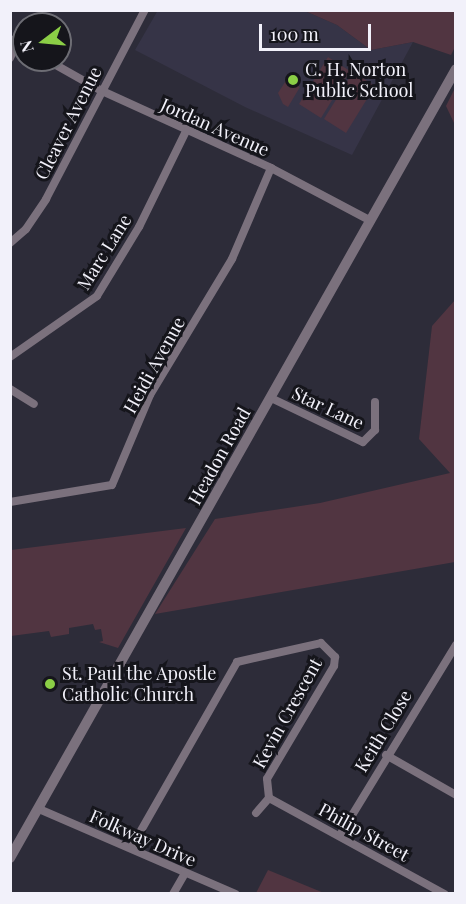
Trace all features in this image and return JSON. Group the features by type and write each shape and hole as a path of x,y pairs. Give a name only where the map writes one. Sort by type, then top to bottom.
{"street":[{"name":"Cleaver Avenue","path":"10,243 26,229 46,199 100,90 145,10"},
{"name":"Headon Road","path":"10,858 456,69"},
{"name":"Jordan Avenue","path":"68,72 100,90 186,131 271,168 371,221"},
{"name":"Marc Lane","path":"10,357 83,310 97,296 139,227 186,131"},
{"name":"Heidi Avenue","path":"10,502 111,485 150,395 232,259 271,168"},
{"path":"10,389 34,404"},
{"name":"Star Lane","path":"271,398 363,442 375,430 375,402"},
{"name":"Kevin Crescent","path":"131,848 237,662 321,643 335,657 334,666 267,779 269,798 256,813"},
{"name":"Keith Close","path":"340,835 386,755 456,645"},
{"path":"386,755 456,795"},
{"name":"Philip Street","path":"269,798 444,894"},
{"name":"Folkway Drive","path":"39,809 235,894"},
{"path":"173,894 185,873"}],"shaded area":[{"name":"C. H. Norton Public School","path":"158,10 305,11 337,25 371,50 413,42 352,155 245,107 135,50"},
{"path":"305,11 455,11 455,47 451,55 413,42 371,50 337,25"},
{"path":"328,57 350,71 321,118 299,104"},
{"path":"353,72 375,86 346,133 324,119"},
{"path":"287,79 300,87 288,107 283,104 278,93"},
{"path":"455,88 456,125 446,106"},
{"path":"455,300 455,562 155,614 215,519 320,503 450,473 419,439 432,326"},
{"path":"186,528 118,648 99,642 103,641 101,629 95,630 93,624 69,628 69,634 51,637 49,631 11,636 11,550"},
{"path":"268,870 324,893 256,893"}],"place":[{"name":"C. H. Norton Public School","path":"293,80"},
{"name":"St. Paul the Apostle Catholic Church","path":"50,684"}]}
